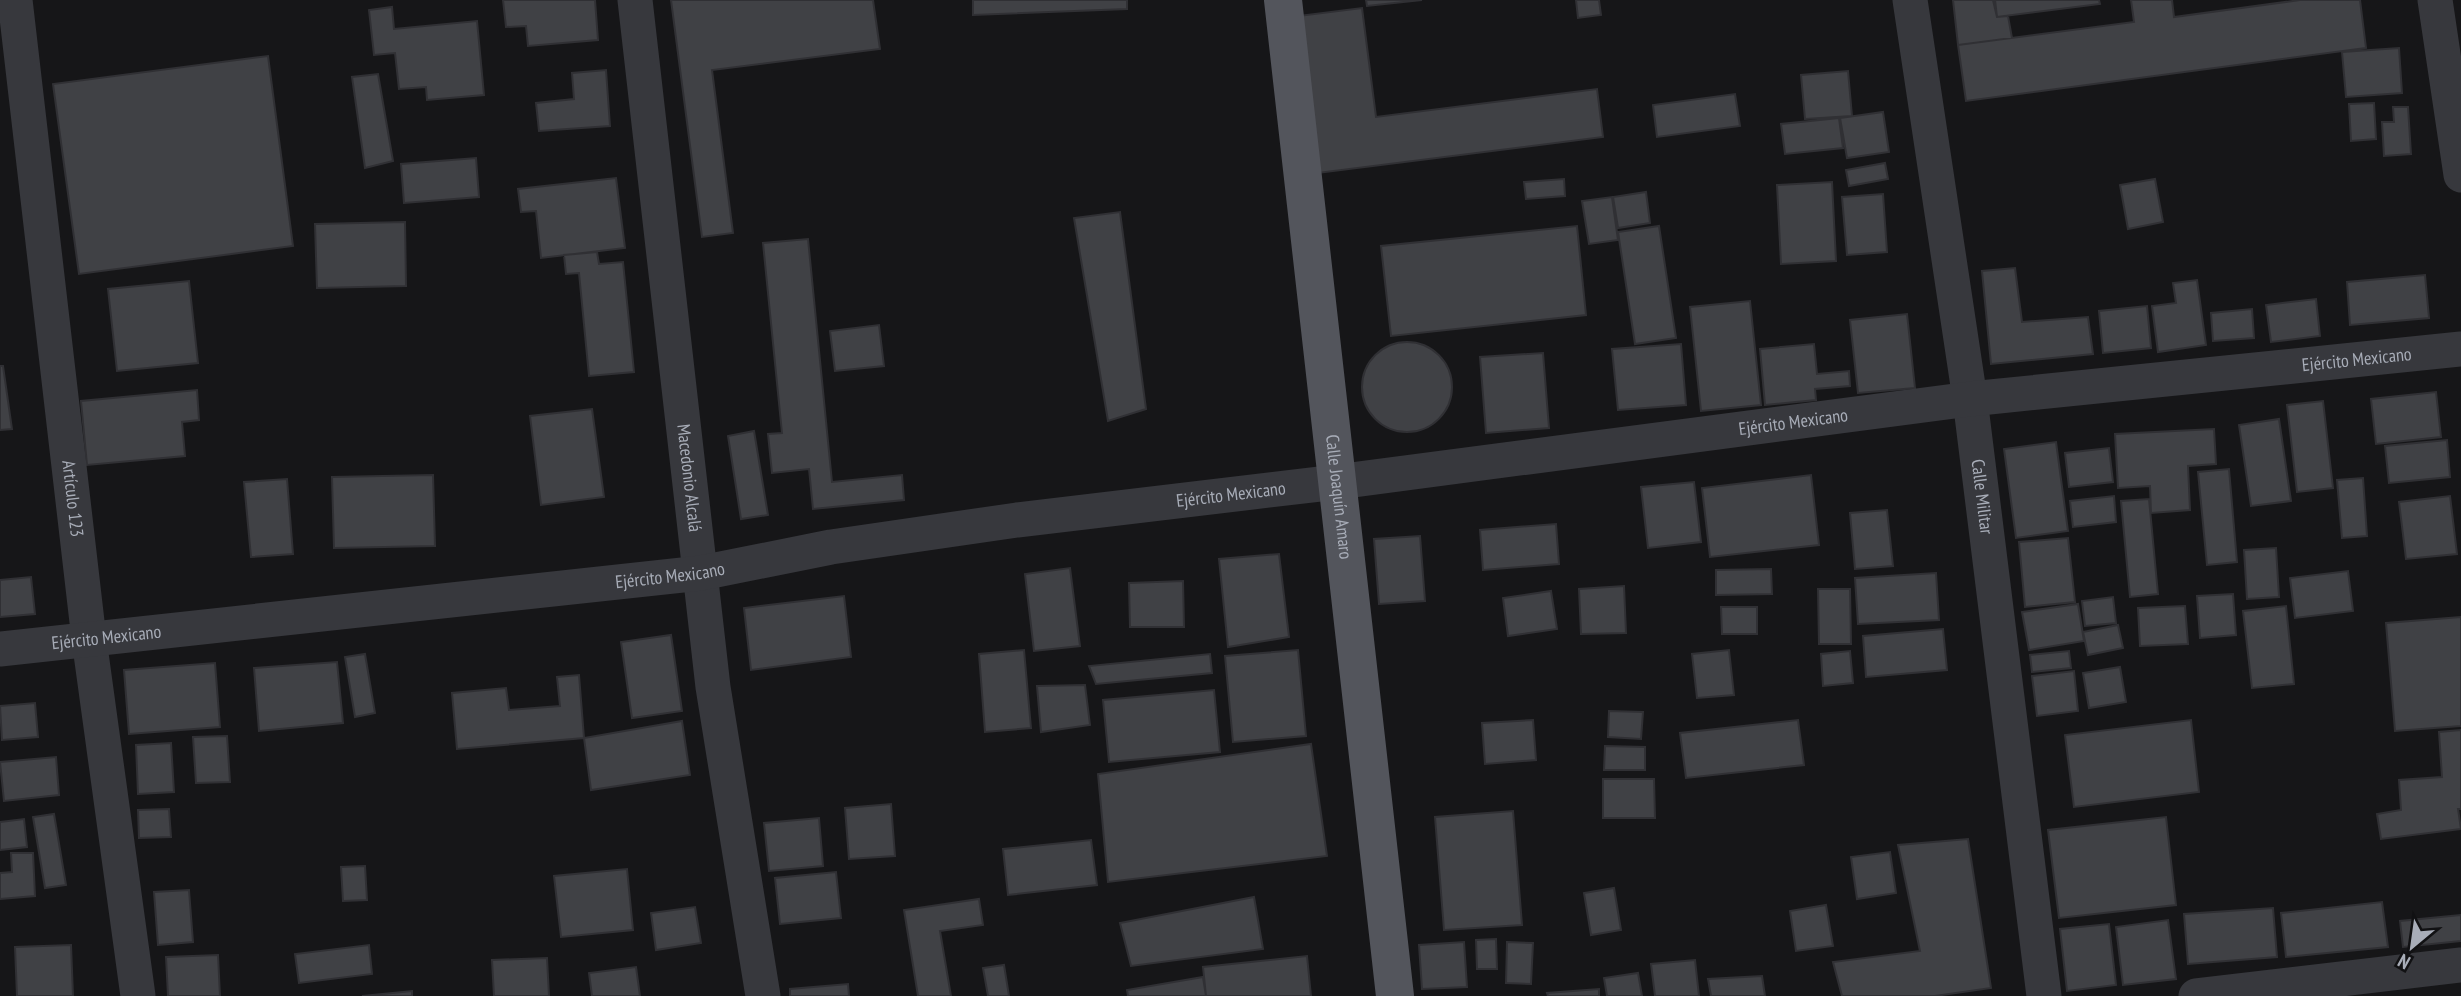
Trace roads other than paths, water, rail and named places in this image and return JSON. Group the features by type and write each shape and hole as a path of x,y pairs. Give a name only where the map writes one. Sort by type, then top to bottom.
{"main road":[{"name":"Calle Joaquín Amaro","path":"1283,0 1395,996"}],"street":[{"name":"Macedonio Alcalá","path":"635,0 713,687 763,996"},
{"name":"Calle Militar","path":"1910,0 1970,399 2044,996"},
{"path":"2435,0 2461,175"},
{"name":"Artículo 123","path":"18,2 89,639 138,996"},
{"name":"Ejército Mexicano","path":"0,649 701,573 831,547 1017,520 1337,482 1970,399 2461,349"},
{"path":"2196,996 2461,965"}]}
